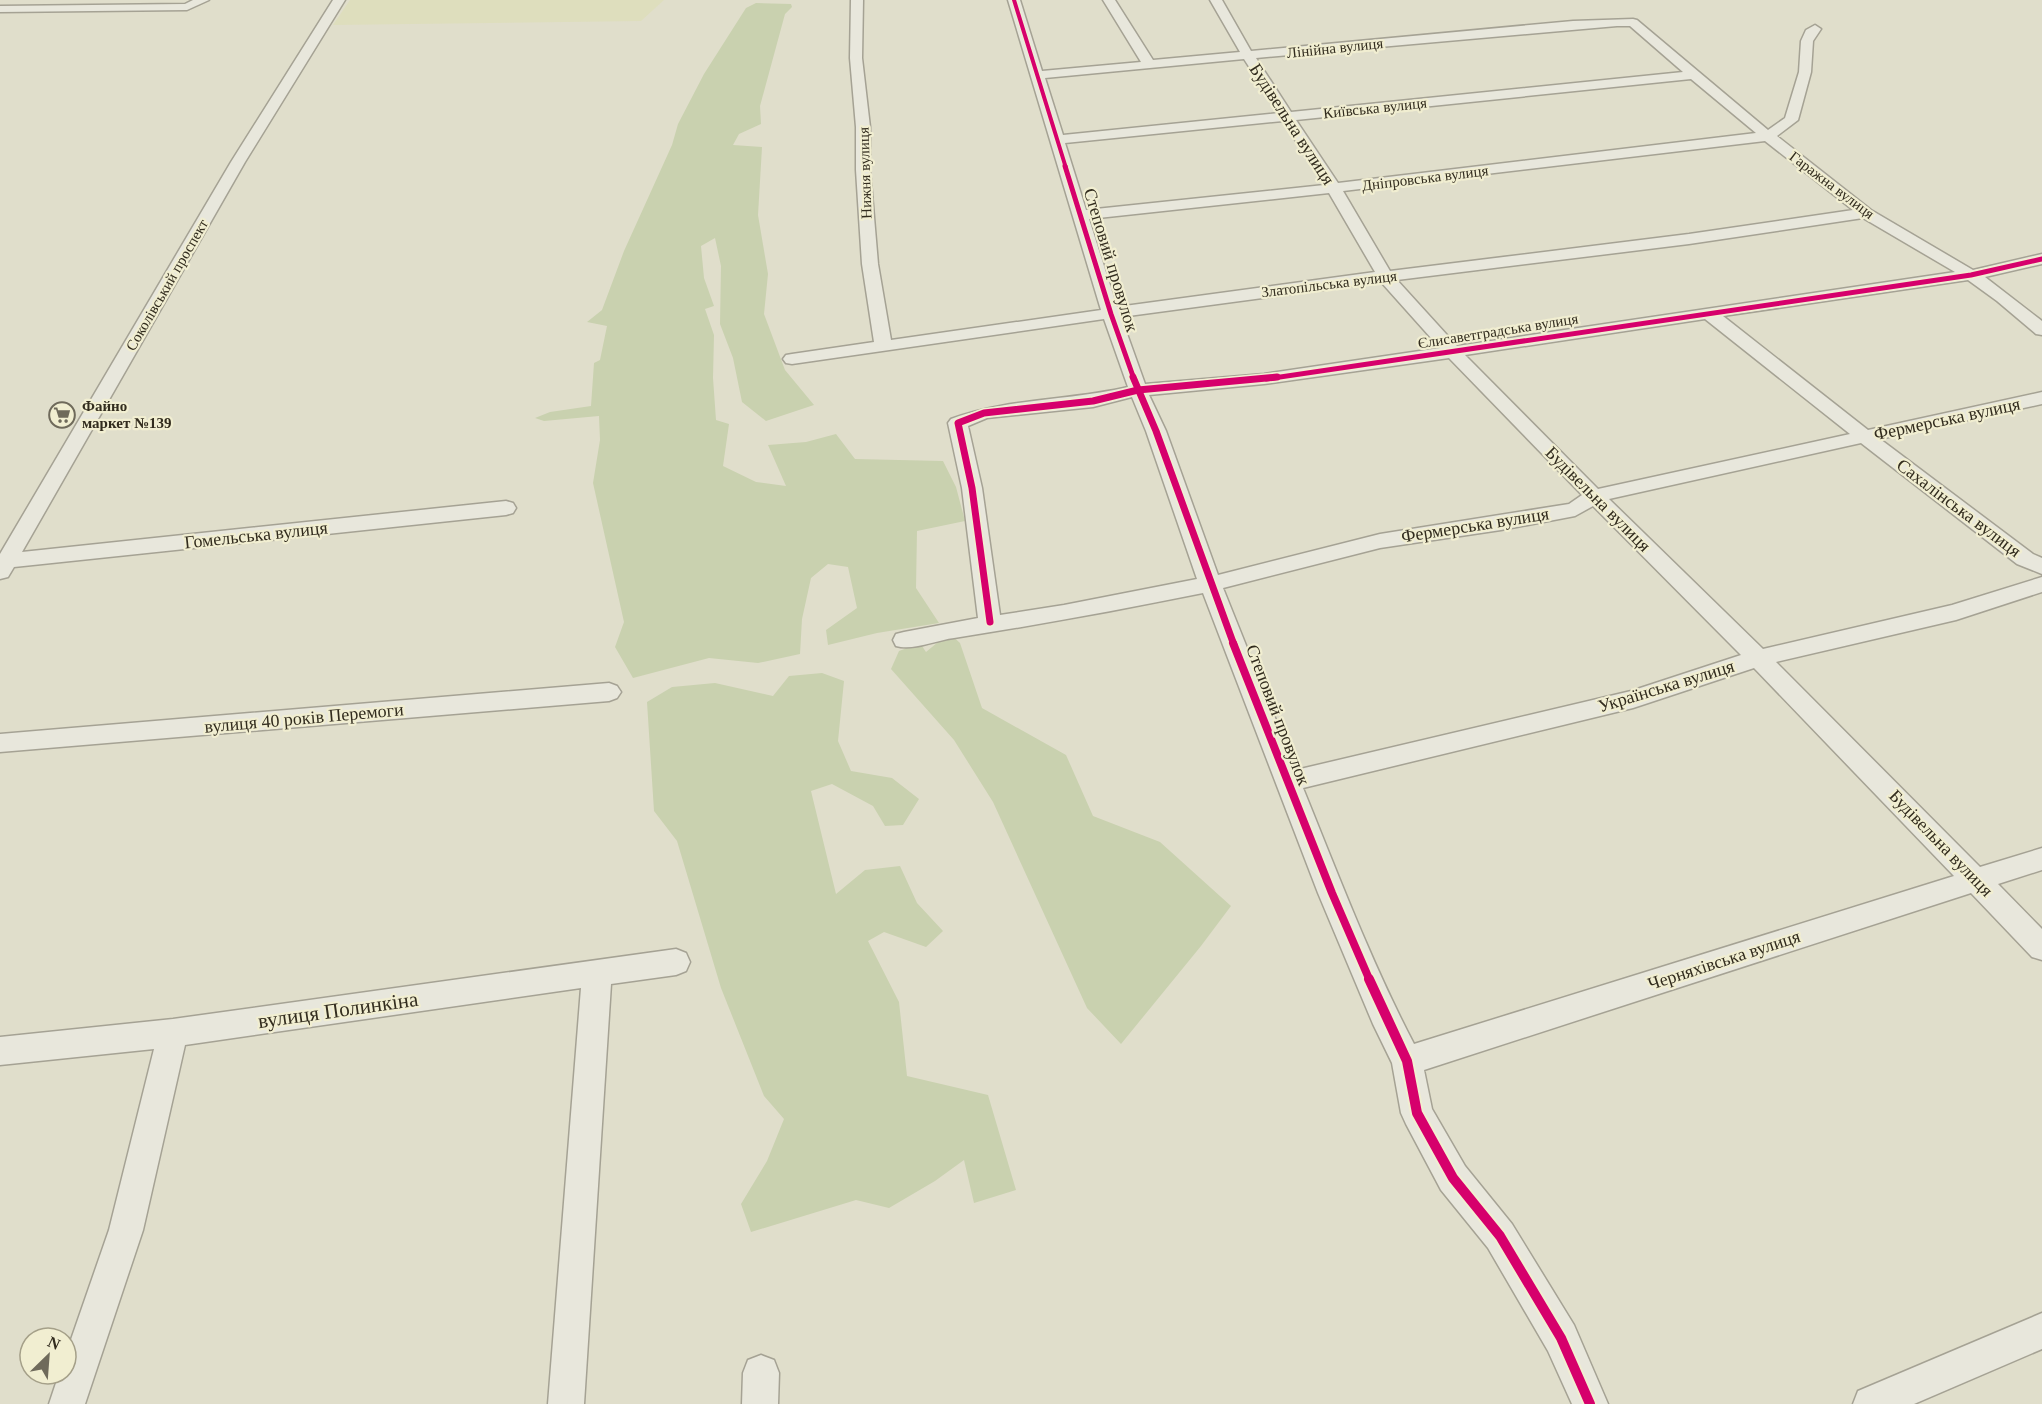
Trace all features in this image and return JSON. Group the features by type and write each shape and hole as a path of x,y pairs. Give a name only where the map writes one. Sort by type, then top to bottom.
{"street":[{"path":"0,9 187,8 202,0"},
{"name":"Соколівський проспект","path":"3,567 238,162 339,0"},
{"name":"Нижня вулиця","path":"857,0 856,58 864,127 863,170 870,264 883,345"},
{"name":"Степовий провулок","path":"1014,0 1111,314 1138,390 1156,431 1210,584 1332,893 1388,1024 1407,1061 1417,1113 1453,1178 1500,1236 1561,1338 1590,1404"},
{"path":"1109,0 1119,18 1134,36 1149,65"},
{"name":"Будівельна вулиця","path":"1216,0 1248,56 1334,188 1385,276 1453,352 1977,879 2042,948"},
{"name":"Лінійна вулиця","path":"1036,75 1600,22 1633,23"},
{"name":"Гаражна вулиця","path":"1633,23 1693,75 1866,213 1971,275 2003,297 2042,330"},
{"path":"1768,136 1791,120 1805,72 1807,41 1815,28"},
{"name":"Київська вулиця","path":"1057,140 1693,75"},
{"name":"Дніпровська вулиця","path":"1081,215 1334,188 1768,136"},
{"name":"Златопільська вулиця","path":"792,359 1385,276 1689,239 1866,213"},
{"name":"Єлисаветградська вулиця","path":"990,622 972,488 958,423 984,414 1093,401 1138,390 1165,390 1264,379 1453,352 1480,346 1971,275 2042,259"},
{"name":"Сахалінська вулиця","path":"1709,313 1865,437 2025,559 2042,567"},
{"name":"Фермерська вулиця","path":"904,640 990,622 1064,613 1210,584 1380,541 1490,525 1575,509 1594,496 2042,398"},
{"name":"Гомельська вулиця","path":"3,567 506,508"},
{"name":"Українська вулиця","path":"1288,782 1633,699 1758,658 1956,612 2042,584"},
{"name":"вулиця 40 років Перемоги","path":"0,743 609,692"},
{"name":"Черняхівська вулиця","path":"1407,1061 2042,860"},
{"name":"вулиця Полинкіна","path":"0,1051 173,1033 597,975 676,962"},
{"path":"566,1404 597,975"},
{"path":"67,1404 126,1230 173,1033"},
{"path":"1871,1404 2042,1331"}],"green space":[{"path":"350,0 664,0 641,21 333,25"},
{"path":"756,3 791,4 792,7 785,14 760,106 761,124 739,134 733,145 762,147 758,215 768,274 764,314 785,370 814,405 766,421 742,402 733,358 720,324 721,266 715,238 701,246 704,278 714,306 705,309 714,335 713,378 716,420 729,424 723,466 756,482 786,486 768,445 806,442 836,434 855,459 943,461 956,487 965,521 917,531 916,588 939,623 877,633 828,645 826,630 857,608 848,567 828,564 811,578 802,619 800,654 758,663 709,658 633,678 615,647 624,622 593,483 600,440 599,416 544,421 535,418 550,412 591,406 594,363 600,360 607,326 587,322 602,310 624,251 672,145 678,124 704,74 746,8"},
{"path":"949,633 960,643 982,708 1066,755 1093,816 1160,842 1231,906 1121,1044 1087,1008 993,802 954,740 891,669 899,651 920,643 926,652"},
{"path":"822,673 844,681 838,741 851,771 892,778 919,799 903,825 885,826 873,806 832,784 811,791 836,894 865,870 900,866 917,903 943,931 926,947 884,932 868,941 899,1002 907,1076 988,1095 1016,1190 974,1203 964,1160 935,1181 889,1208 856,1200 751,1232 741,1204 767,1161 784,1119 764,1096 721,988 677,841 654,811 647,702 672,687 715,683 773,696 789,676"}],"cycle path":[{"path":"1014,0 1111,314 1138,390 1156,431 1210,584 1332,893 1388,1024 1407,1061 1417,1113 1453,1178 1500,1236 1561,1338 1590,1404"},
{"path":"990,622 972,488 958,423 984,413 1093,401 1138,390 1264,379 1453,352 1480,346 1971,275 2042,259"}],"place":[{"name":"Файно маркет №139","path":"62,415"}]}
